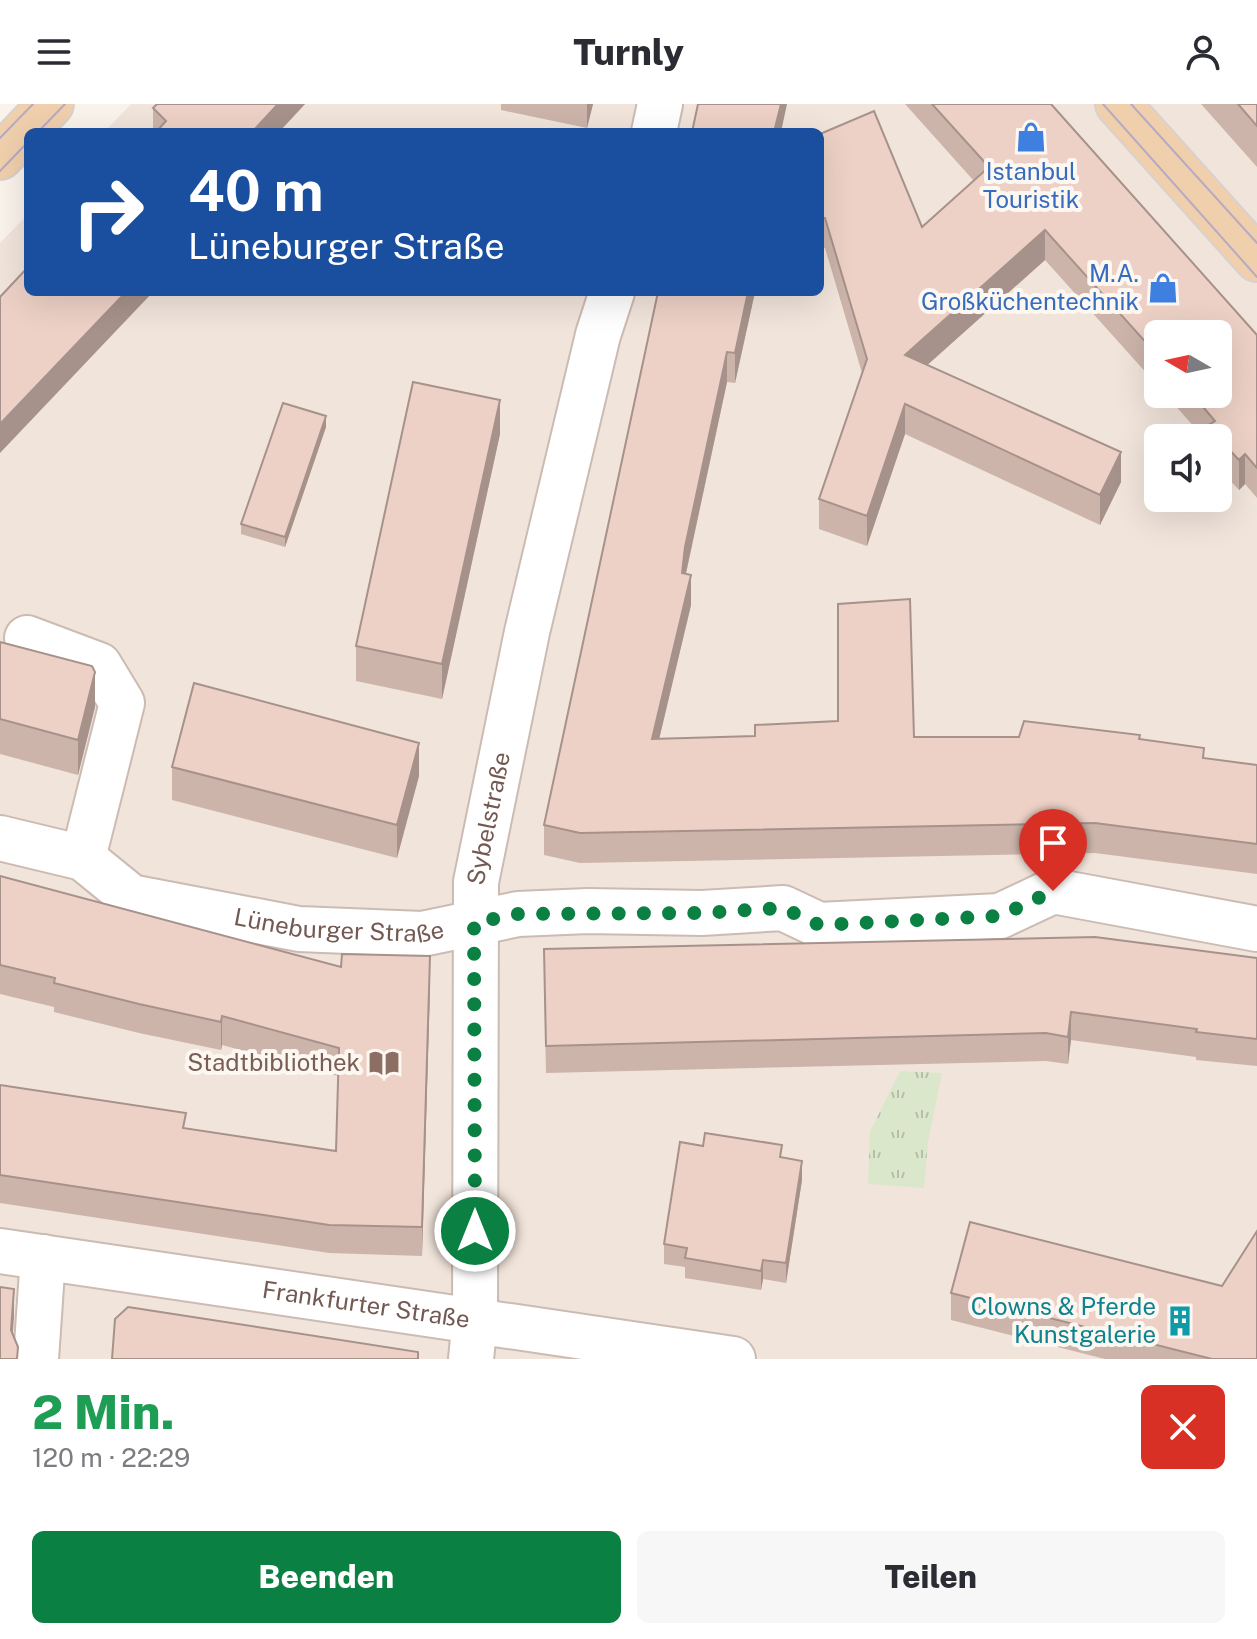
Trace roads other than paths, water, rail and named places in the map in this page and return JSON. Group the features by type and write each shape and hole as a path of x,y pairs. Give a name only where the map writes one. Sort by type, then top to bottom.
{"main road":[{"path":"28,128 51,104"},
{"path":"1118,104 1257,259"},
{"path":"0,157 24,132"}],"street":[{"path":"655,128 660,104"},
{"name":"Sybelstraße","path":"473,1339 476,882 527,632 598,335 611,296"},
{"path":"27,638 99,665 122,703 83,858"},
{"name":"Lüneburger Straße","path":"0,838 83,858 131,897 299,929 422,934 518,914 702,913 783,908 819,925 1000,916 1053,891 1257,929"},
{"name":"Frankfurter Straße","path":"0,1251 473,1339 733,1359"},
{"path":"36,1359 43,1257"}],"tram line":[{"path":"0,138 33,104"},
{"path":"42,128 65,104"},
{"path":"1103,104 1257,277"},
{"path":"1131,104 1257,243"},
{"path":"0,171 24,146"}],"place":[{"name":"Istanbul Touristik","path":"1031,137"},
{"name":"M.A. Großküchentechnik","path":"1163,288"},
{"name":"Stadtbibliothek","path":"384,1063"},
{"name":"Clowns & Pferde Kunstgalerie","path":"1180,1321"}]}
